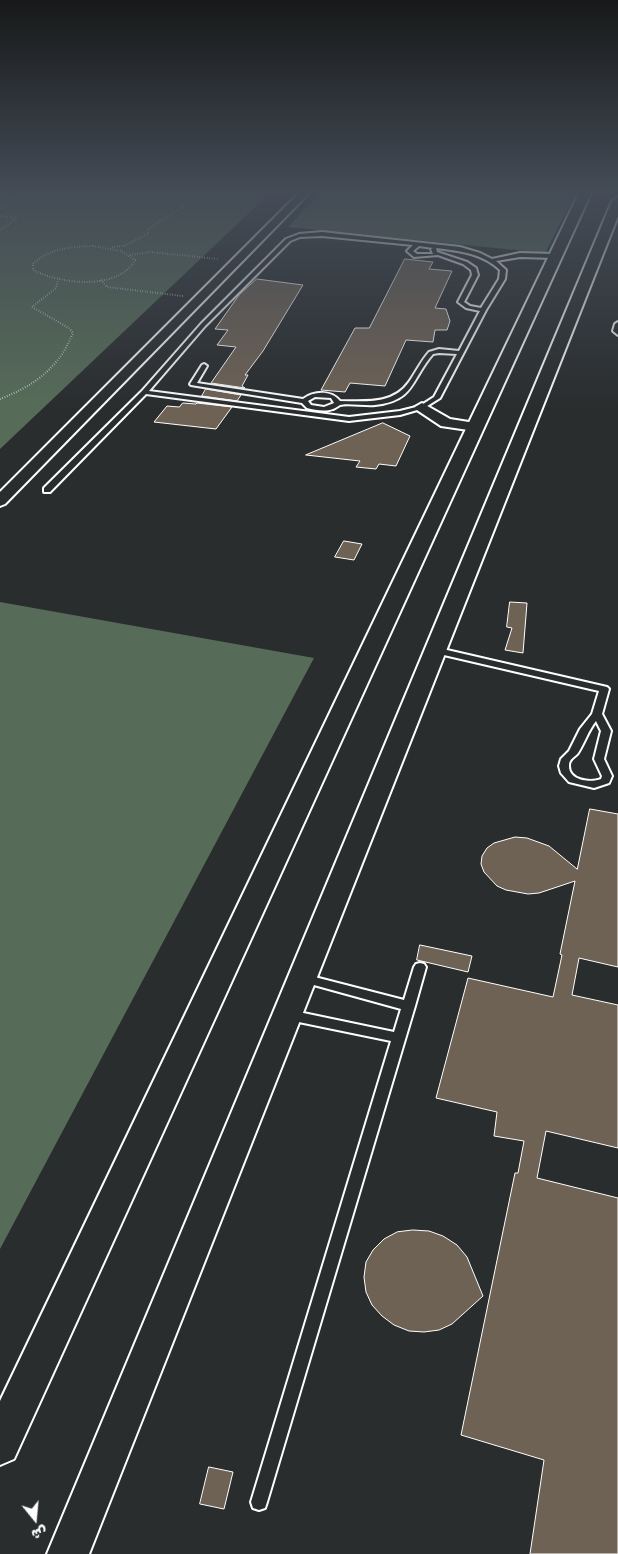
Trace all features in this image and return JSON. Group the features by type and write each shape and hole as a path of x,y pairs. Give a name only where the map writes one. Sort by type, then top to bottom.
{"street":[{"path":"0,501 234,266"},
{"path":"0,1445 551,266"},
{"path":"68,1554 592,266"},
{"path":"422,407 446,423 475,427"}],"lane":[{"path":"47,490 144,392 203,325 262,266"},
{"path":"469,266 474,269 475,275 461,302 468,307 483,310"},
{"path":"144,392 349,419 377,417 422,407 436,398 483,310 502,279 503,270 499,266"},
{"path":"618,324 616,331 618,333"},
{"path":"304,400 308,406 322,409 335,406 338,403 367,402 397,397 405,391 432,353 439,351 461,353"},
{"path":"204,366 193,384 304,400 320,394 333,397 338,403"},
{"path":"434,650 604,689 597,714 585,729 573,753 566,759 564,766 566,773 573,780 594,785 605,781 607,776 599,759 606,731 597,714"},
{"path":"259,1502 420,967"},
{"path":"301,978 409,1006"},
{"path":"286,1014 399,1038"}],"path":[{"path":"33,266 33,270 39,275 58,280 84,282 101,280 128,271 134,266"},
{"path":"0,399 27,386 49,372 61,361 68,350 73,333 68,326 38,312 32,307 56,288 58,280"},
{"path":"101,280 107,287 201,299"}],"green space":[{"path":"0,266 194,266 0,449"},
{"path":"0,602 314,658 0,1249"}],"building":[{"path":"402,266 431,266 429,269 452,271 435,308 446,309 450,321 447,330 435,330 433,342 406,340 385,386 350,383 345,392 321,390 355,328 369,328"},
{"path":"257,279 303,285 263,351 245,375 248,375 242,386 245,388 211,383 236,347 217,345 228,330 215,329 239,295"},
{"path":"206,389 241,395 237,401 202,396"},
{"path":"183,403 232,407 216,429 154,422 167,406 179,407"},
{"path":"383,423 410,436 396,466 379,464 376,469 356,467 360,461 306,455"},
{"path":"344,541 362,544 354,560 335,557"},
{"path":"510,602 527,603 523,653 505,650 512,628 507,627"},
{"path":"590,809 618,814 618,967 579,958 572,995 618,1005 618,1148 546,1131 537,1178 618,1198 618,1554 530,1554 544,1460 461,1435 515,1173 518,1173 524,1141 494,1136 497,1112 436,1098 468,978 553,997 562,955 560,954 575,881 539,893 528,894 506,890 497,886 484,872 481,864 482,856 487,848 494,843 515,837 527,838 549,846 577,869"},
{"path":"420,945 472,956 468,972 417,960"},
{"path":"429,1231 443,1236 457,1245 467,1257 483,1296 452,1324 439,1330 409,1331 394,1325 372,1305 366,1292 364,1277 366,1262 373,1250 384,1239 397,1232"},
{"path":"209,1467 233,1472 224,1509 200,1504"}]}
